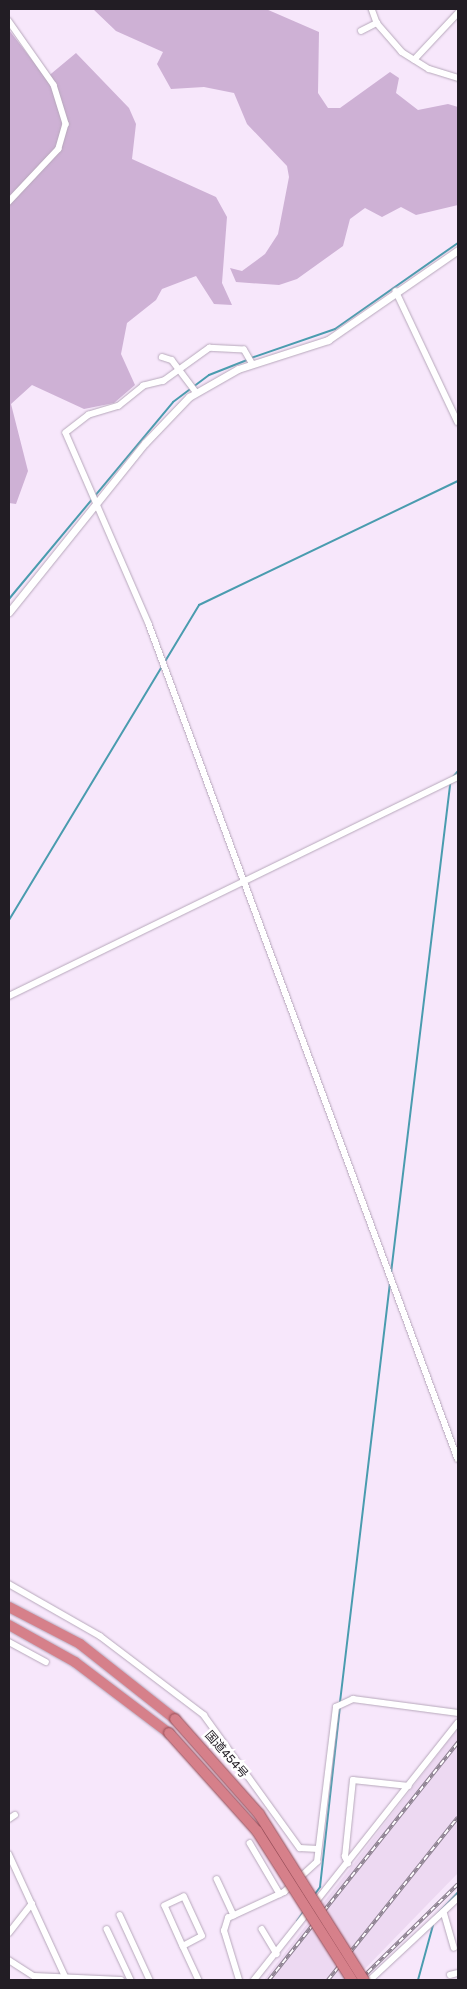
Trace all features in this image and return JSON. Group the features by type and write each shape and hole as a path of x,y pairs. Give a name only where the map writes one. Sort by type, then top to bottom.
{"highway":[{"name":"国道454号","path":"9,1607 80,1644 175,1719 259,1814 364,1980"},
{"name":"国道454号","path":"9,1625 75,1662 169,1733 257,1831 352,1980"}],"street":[{"path":"372,9 377,23 414,60 444,76 458,78"},
{"path":"414,60 458,13"},
{"path":"9,21 54,85 66,124 59,149 9,202"},
{"path":"361,31 377,23"},
{"path":"9,612 97,501 161,425 196,392 252,364 328,340 396,291 458,250"},
{"path":"396,291 458,422"},
{"path":"252,364 244,350 220,347 210,348 161,382 144,386 119,406 89,415 66,433 149,624 247,884 458,1459"},
{"path":"162,357 169,358 196,392"},
{"path":"9,996 453,784 458,777"},
{"path":"9,1584 100,1636 204,1715 300,1848 318,1849"},
{"path":"9,1642 46,1662"},
{"path":"239,1980 224,1932 234,1915 280,1894 314,1870 336,1708 353,1699 458,1714"},
{"path":"254,1980 277,1954 458,1723"},
{"path":"348,1864 344,1857 353,1780 409,1786"},
{"path":"9,1819 16,1816"},
{"path":"250,1843 280,1894"},
{"path":"9,1855 67,1979"},
{"path":"216,1879 234,1915"},
{"path":"183,1946 202,1936 184,1897 165,1906 183,1946 199,1980"},
{"path":"370,1980 458,1898"},
{"path":"9,1933 32,1904"},
{"path":"444,1912 454,1948"},
{"path":"120,1916 150,1980"},
{"path":"107,1929 131,1980"},
{"path":"262,1929 277,1954"},
{"path":"10,1963 34,1976 121,1980"},
{"path":"450,1975 458,1973"}],"shaded area":[{"path":"93,9 266,9 319,32 318,93 328,108 340,108 390,72 399,78 396,93 418,110 448,104 458,107 458,205 416,215 401,207 382,217 365,208 350,219 343,246 297,279 279,285 236,282 230,268 242,271 265,254 278,234 289,177 287,166 247,124 234,93 204,87 171,89 157,64 163,52 116,31"},
{"path":"9,30 46,78 76,53 129,108 136,124 132,159 216,197 227,217 222,283 232,305 214,304 196,276 162,289 156,300 127,323 121,354 135,385 114,403 84,409 32,385 11,404 28,471 16,504 9,503"},
{"path":"458,1728 458,1873 354,1980 264,1980"}],"waterway":[{"path":"251,358 335,329 458,243"},
{"path":"9,599 173,402 209,375 247,360"},
{"path":"9,920 199,605 458,481"},
{"path":"453,777 458,771"},
{"path":"391,1273 450,784"},
{"path":"340,1702 390,1282"},
{"path":"315,1894 320,1887 340,1707"},
{"path":"434,1918 458,1892"},
{"path":"297,1921 304,1911"},
{"path":"418,1980 433,1925"}],"railway":[{"path":"269,1980 458,1742"},
{"path":"328,1980 458,1817"},
{"path":"360,1980 458,1884"}]}
